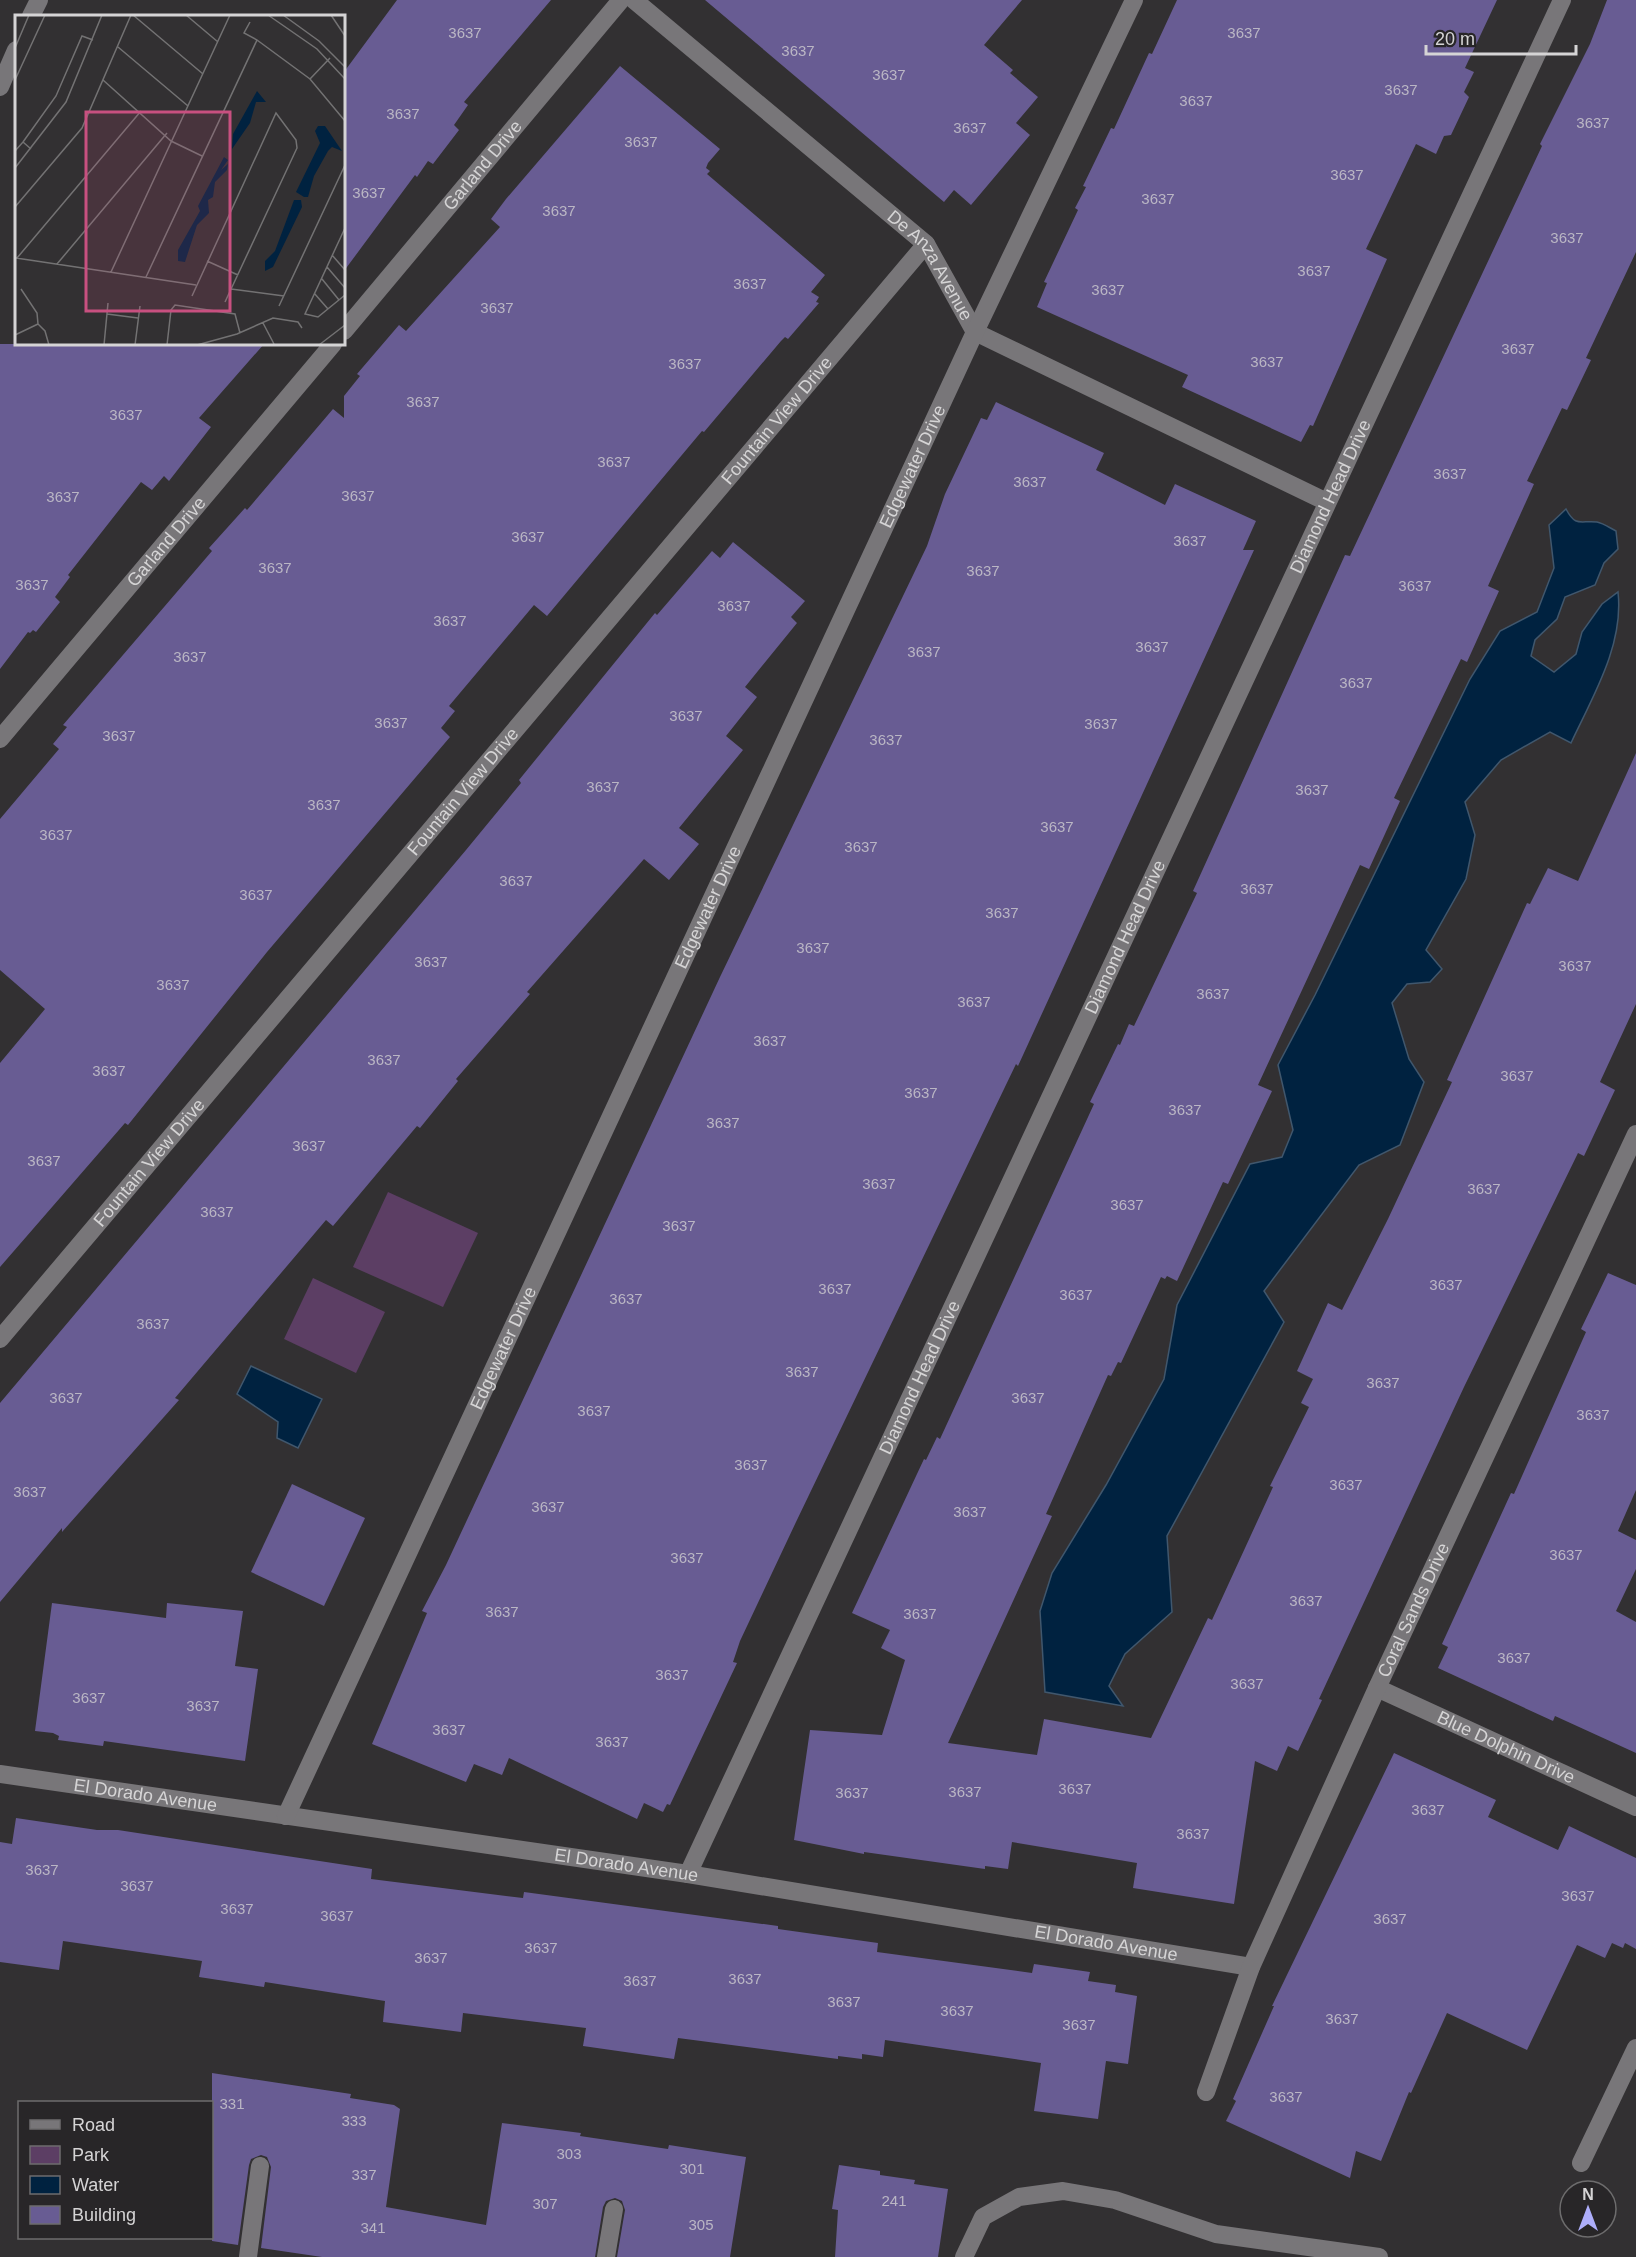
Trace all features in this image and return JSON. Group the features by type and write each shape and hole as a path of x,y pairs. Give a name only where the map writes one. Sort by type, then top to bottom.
{"lane":[{"path":"32,15 39,0"},
{"name":"Garland Drive","path":"345,330 621,0"},
{"name":"De Anza Avenue","path":"634,0 926,244 975,332 1327,502"},
{"name":"Edgewater Drive","path":"286,1816 975,332 1134,0"},
{"name":"Diamond Head Drive","path":"688,1874 1562,0"},
{"path":"0,87 15,52"},
{"name":"Fountain View Drive","path":"0,1339 926,244"},
{"name":"Garland Drive","path":"0,739 332,345"},
{"name":"Coral Sands Drive","path":"1206,2092 1251,1967 1377,1688 1636,1134"},
{"name":"Blue Dolphin Drive","path":"1377,1688 1636,1807"},
{"name":"El Dorado Avenue","path":"0,1774 688,1874 1251,1967"},
{"path":"1581,2163 1636,2048"},
{"path":"248,2257 260,2166"},
{"path":"964,2257 983,2217 1019,2197 1063,2191 1115,2200 1216,2234 1379,2257"},
{"path":"606,2257 614,2209"}],"green space":[{"path":"388,1192 478,1233 443,1307 353,1267"},
{"path":"313,1278 385,1312 356,1373 284,1339"}],"water":[{"path":"1566,509 1576,521 1599,523 1616,531 1618,549 1604,563 1595,585 1565,597 1557,619 1535,640 1531,656 1554,672 1576,654 1582,632 1602,604 1618,592 1619,612 1612,651 1571,743 1550,732 1501,760 1465,802 1475,835 1466,879 1426,950 1442,969 1430,982 1407,984 1392,1003 1409,1059 1424,1082 1400,1145 1359,1165 1264,1291 1284,1322 1167,1536 1172,1612 1125,1654 1109,1686 1123,1706 1045,1692 1040,1611 1052,1573 1106,1485 1164,1379 1177,1305 1250,1164 1282,1157 1293,1130 1278,1065 1315,995 1470,679 1500,631 1537,612 1554,568 1549,525"},
{"path":"251,1366 322,1399 298,1448 277,1438 278,1422 237,1394"}],"building":[{"path":"397,0 551,0 464,102 468,105 454,125 459,130 433,164 428,161 417,177 415,175 345,270 345,71"},
{"path":"705,0 1022,0 984,45 1013,70 1010,73 1038,97 1016,123 1030,135 971,205 954,190 944,202"},
{"path":"1177,0 1497,0 1465,68 1474,72 1464,92 1469,97 1451,135 1444,136 1436,154 1416,144 1366,249 1387,259 1313,426 1310,425 1301,442 1182,387 1188,375 1037,307 1047,283 1044,282 1078,210 1075,208 1086,187 1083,186 1111,128 1114,129 1149,53 1152,54"},
{"path":"1607,0 1636,0 1636,252 1586,358 1591,360 1567,410 1562,408 1527,481 1534,484 1488,586 1499,591 1467,662 1461,659 1394,798 1400,801 1369,869 1360,865 1258,1085 1272,1091 1228,1184 1223,1182 1177,1281 1167,1276 1165,1279 1161,1277 1121,1363 1118,1362 1111,1376 1108,1375 1046,1514 1052,1516 948,1743 1037,1755 1044,1719 1151,1738 1208,1618 1212,1620 1273,1487 1270,1486 1309,1407 1301,1403 1313,1379 1297,1371 1328,1303 1342,1310 1388,1219 1452,1082 1447,1080 1527,903 1530,904 1548,868 1578,881 1636,753 1636,1004 1600,1082 1615,1090 1584,1156 1578,1153 1464,1387 1319,1699 1322,1700 1298,1751 1288,1746 1277,1771 1255,1761 1234,1904 1133,1888 1137,1863 1012,1842 1008,1869 985,1866 985,1869 864,1852 864,1854 794,1840 810,1730 882,1735 905,1660 881,1648 890,1630 852,1613 924,1459 926,1460 937,1437 940,1439 1094,1104 1090,1102 1129,1024 1134,1026 1197,893 1193,891 1345,555 1350,556 1542,146 1540,144 1590,44"},
{"path":"620,66 720,149 708,163 706,168 710,171 707,174 825,275 811,292 819,297 816,302 819,303 788,339 785,337 781,341 704,432 702,431 547,616 534,605 449,706 455,711 441,728 450,737 267,952 128,1125 125,1123 0,1267 0,1063 45,1009 0,970 0,819 59,749 53,744 67,727 63,725 212,551 209,548 245,508 247,510 333,409 344,418 344,396 360,376 357,374 399,325 406,331 500,227 491,219"},
{"path":"0,344 263,345 199,418 211,427 169,481 164,476 152,490 141,482 68,575 70,577 55,597 60,602 36,632 33,630 28,632 0,669"},
{"path":"996,402 1104,453 1096,470 1165,505 1175,484 1256,521 1243,550 1254,550 1018,1066 1016,1064 796,1522 740,1641 733,1662 737,1663 670,1805 667,1804 663,1812 644,1803 637,1819 509,1758 502,1775 474,1764 466,1782 372,1744 427,1613 422,1611 446,1565 720,977 927,546 945,494 981,418 987,420"},
{"path":"733,542 805,601 791,617 797,623 745,687 757,697 726,736 743,750 679,828 699,844 669,880 644,859 527,992 530,994 456,1079 458,1081 420,1128 417,1126 333,1226 326,1220 175,1398 179,1400 62,1532 62,1528 0,1602 0,1403 466,850 521,783 519,780 655,613 657,615 712,551 720,558"},
{"path":"1608,1273 1636,1285 1636,1490 1618,1531 1636,1540 1636,1569 1616,1611 1636,1622 1636,1753 1555,1716 1553,1721 1438,1668 1448,1647 1442,1644 1511,1493 1514,1494 1586,1332 1581,1329"},
{"path":"292,1484 365,1518 324,1606 251,1572"},
{"path":"52,1603 166,1618 167,1603 243,1611 235,1666 258,1669 245,1761 104,1741 103,1746 58,1740 59,1736 53,1733 35,1731"},
{"path":"1394,1753 1496,1800 1488,1817 1558,1850 1569,1826 1636,1858 1636,1949 1625,1943 1623,1948 1612,1943 1605,1958 1577,1945 1527,2050 1447,2013 1411,2093 1409,2092 1381,2161 1356,2151 1350,2178 1226,2121 1236,2101 1233,2099 1274,2006 1272,2006"},
{"path":"16,1818 97,1830 118,1830 372,1869 371,1879 523,1898 524,1892 778,1926 778,1929 878,1943 877,1952 1032,1973 1034,1964 1090,1972 1088,1981 1116,1985 1115,1992 1137,1996 1128,2064 1106,2061 1098,2119 1034,2111 1041,2063 885,2040 883,2057 862,2054 862,2059 838,2056 838,2059 678,2038 674,2059 583,2046 586,2028 463,2013 461,2032 383,2022 385,2001 265,1982 264,1987 199,1977 202,1961 63,1941 59,1970 0,1962 0,1842 12,1844"},
{"path":"212,2073 351,2094 350,2098 394,2105 400,2109 386,2207 486,2225 502,2123 581,2133 580,2136 668,2149 669,2145 746,2157 730,2257 617,2257 625,2210 622,2201 615,2198 606,2201 603,2207 595,2257 322,2257 261,2248 271,2167 267,2157 261,2155 251,2159 249,2165 238,2245 212,2241"},
{"path":"839,2165 880,2171 880,2175 915,2180 914,2184 948,2189 938,2257 835,2257 838,2210 832,2209"}]}
